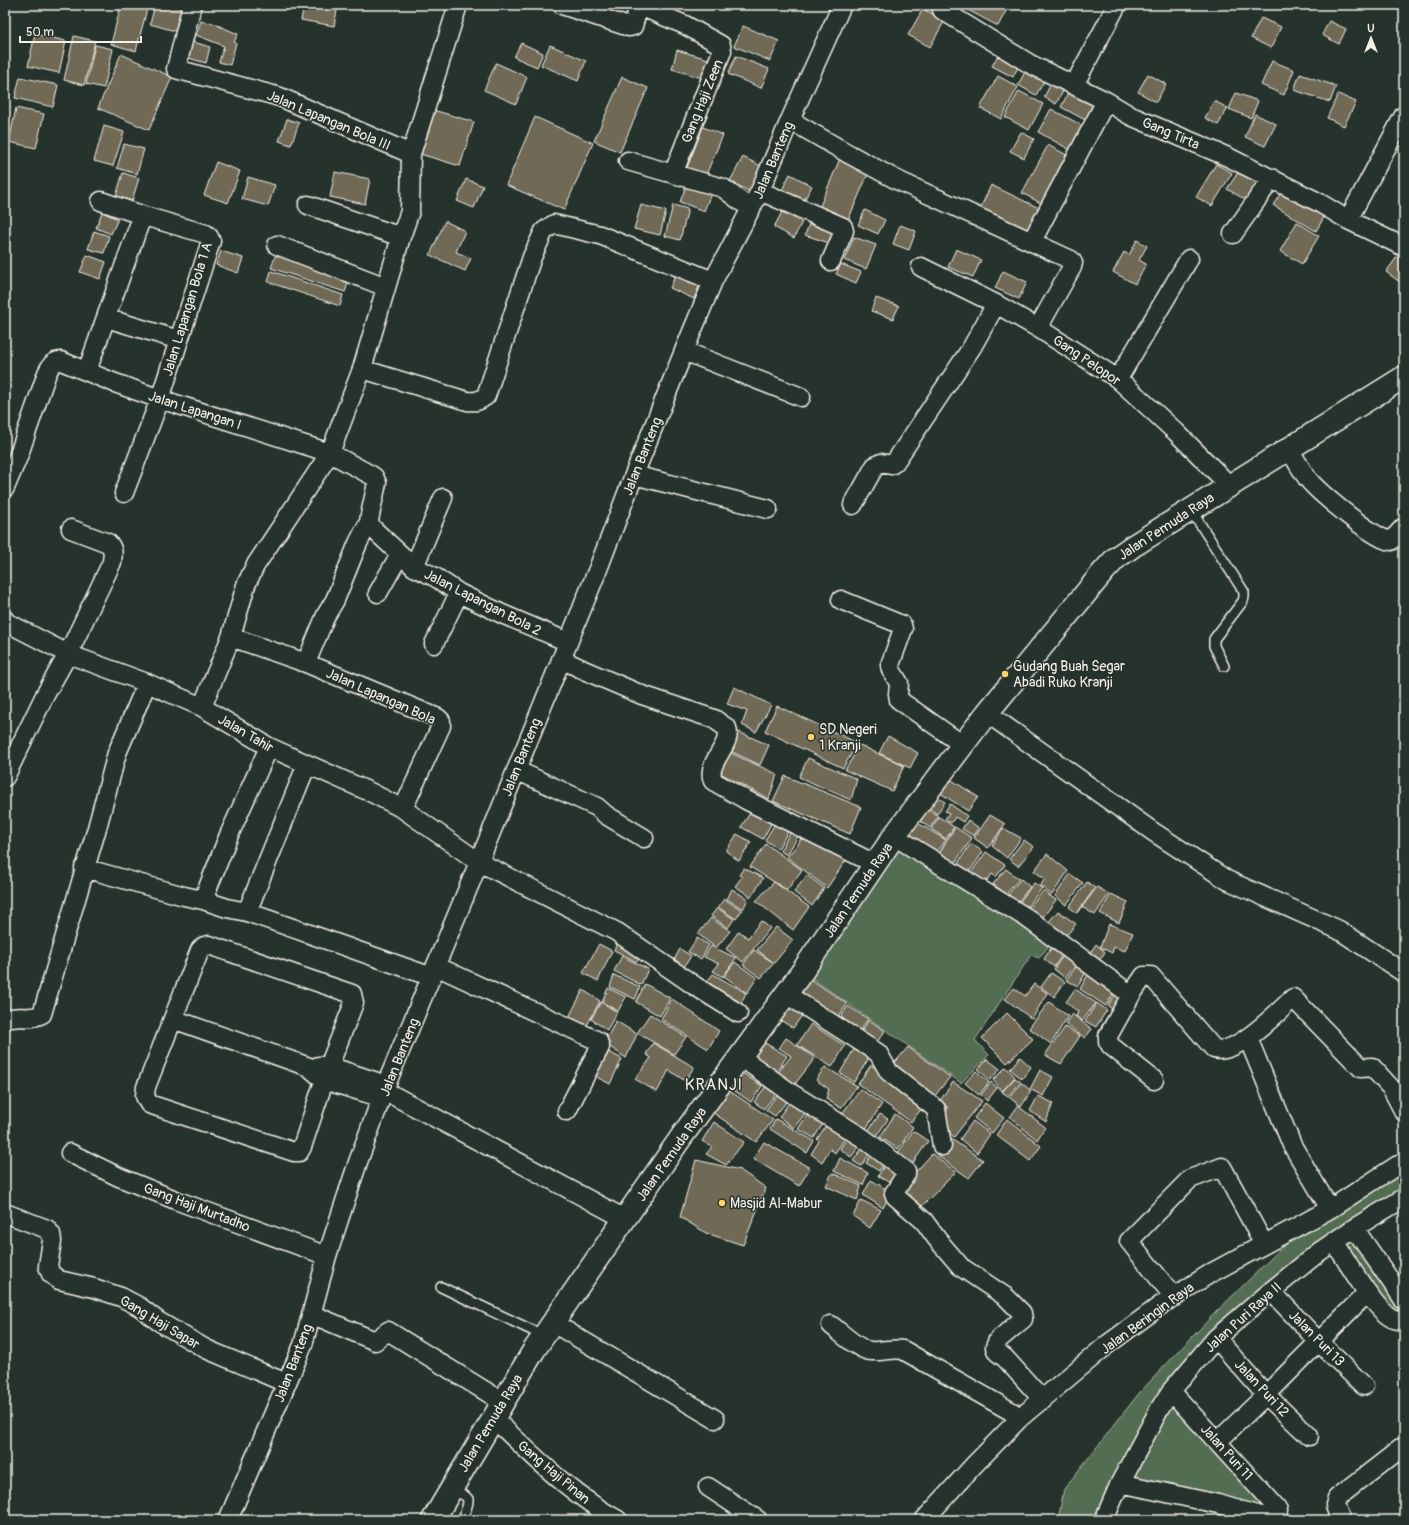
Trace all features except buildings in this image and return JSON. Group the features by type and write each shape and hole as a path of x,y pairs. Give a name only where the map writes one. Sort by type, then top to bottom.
{"main road":[{"name":"Jalan Pemuda Raya","path":"433,1520 469,1457 548,1329 739,1056 786,994 894,836 987,713 1116,558 1190,510 1404,377"}],"street":[{"name":"Jalan Lapangan Bola III","path":"192,5 176,69 280,97 411,154"},
{"path":"202,706 231,637 246,585 255,566 330,453 362,369 410,211 411,154 458,5"},
{"name":"Gang Haji Zeen","path":"562,5 629,27 633,26 638,8 642,7 685,25 721,45 722,51 674,174"},
{"name":"Jalan Banteng","path":"228,1520 303,1345 327,1256 358,1162 384,1091 479,862 713,282 760,191 842,5"},
{"path":"1074,85 1117,5"},
{"name":"Gang Tirta","path":"938,7 1030,64 1106,101 1131,116 1228,157 1272,178 1318,202 1348,220 1404,247"},
{"path":"1032,241 1106,101"},
{"path":"1348,220 1404,115"},
{"path":"790,120 898,180 1071,260 1073,262 1072,266 1038,328"},
{"path":"628,161 723,188 751,209"},
{"path":"1233,234 1272,178"},
{"path":"760,191 843,227 844,230 831,262"},
{"name":"Jalan Lapangan Bola 1 A","path":"101,201 144,216 206,234 211,242 160,399 124,492"},
{"path":"308,205 401,237"},
{"path":"87,371 120,274 144,216"},
{"path":"362,369 467,401 480,401 486,396 532,257 544,231 554,224 600,235 713,282"},
{"path":"277,245 386,287"},
{"path":"1118,379 1189,259"},
{"name":"Gang Pelopor","path":"921,266 996,304 1038,328 1118,379 1176,432 1230,486"},
{"path":"853,505 874,466 881,463 891,465 895,462 972,347 996,304"},
{"path":"106,318 179,340"},
{"path":"684,351 801,397"},
{"name":"Jalan Lapangan I","path":"12,455 46,373 55,361 62,361 115,383 160,399 330,453"},
{"path":"1289,449 1308,479 1330,501 1375,535 1391,541 1404,527"},
{"path":"306,663 326,615 335,600 358,543 369,522 377,483 374,477 330,453"},
{"path":"5,488 12,455"},
{"path":"634,475 768,508"},
{"path":"414,567 443,498"},
{"name":"Jalan Lapangan Bola 2","path":"369,522 372,528 414,567 435,577 459,593 502,614 568,642"},
{"path":"5,777 68,654 112,562 114,553 108,543 71,529"},
{"path":"378,593 400,554"},
{"path":"434,644 459,593"},
{"path":"841,600 902,625 903,629 890,665 891,670 899,683 898,700 963,745"},
{"name":"Jalan Tahir","path":"5,620 6,622 68,654 147,683 202,706 269,747 372,793 403,810 479,862 617,932 695,986 738,1013"},
{"name":"Jalan Lapangan Bola","path":"231,637 306,663 438,718 441,721 441,726 403,810"},
{"path":"561,659 642,694 687,709 719,722 727,728 728,731 711,769 713,781 746,800 875,864"},
{"path":"5,1020 14,1016 37,1017 42,1014 97,828 117,753 147,683"},
{"path":"987,713 1152,831 1228,880 1338,930 1404,973"},
{"path":"203,900 229,835 269,747"},
{"path":"247,912 307,764"},
{"path":"516,770 597,807 606,815 644,838"},
{"path":"894,836 1028,918 1131,996"},
{"path":"84,868 203,900 227,908 247,912 434,971 598,1041 600,1047 567,1111"},
{"path":"209,945 352,994 354,1003 326,1073 302,1147 299,1152 294,1152 149,1104 144,1096 146,1087 200,950 204,946 209,945"},
{"path":"1154,1080 1110,1046 1108,1041 1108,1036 1131,996 1144,976 1148,975 1158,984 1214,1049 1218,1050 1234,1046 1248,1038 1293,998 1361,1068 1372,1067 1392,1089 1404,1112"},
{"path":"786,994 878,1053 890,1072 936,1109 942,1146"},
{"path":"173,1019 326,1073 384,1091 625,1219"},
{"path":"1248,1038 1292,1145 1330,1209"},
{"path":"739,1056 794,1095 863,1138 906,1171 906,1174 894,1193 895,1196 924,1221 961,1267 1006,1297 1022,1313 1023,1319 998,1340 995,1347 997,1352 1005,1358 1043,1400"},
{"name":"Gang Haji Murtadho","path":"70,1153 119,1177 178,1201 327,1256"},
{"name":"Jalan Beringin Raya","path":"924,1520 974,1464 1021,1417 1108,1344 1174,1297 1212,1273 1330,1209 1404,1161"},
{"path":"1174,1297 1129,1241 1190,1179 1222,1167 1264,1244"},
{"name":"Jalan Puri Raya II","path":"1104,1520 1120,1483 1160,1408 1171,1391 1216,1338 1271,1291 1334,1241 1404,1198"},
{"name":"Gang Haji Sapar","path":"5,1213 47,1229 51,1234 52,1241 48,1266 51,1274 59,1280 94,1288 121,1297 140,1307 158,1321 206,1349 286,1383"},
{"path":"1354,1228 1404,1300"},
{"path":"1334,1241 1367,1293 1391,1318 1404,1321"},
{"name":"Jalan Puri 13","path":"1271,1291 1319,1342 1364,1386"},
{"path":"1217,1442 1367,1293"},
{"name":"Gang Haji Pinan","path":"311,1314 375,1341 388,1331 498,1411 577,1494 618,1520"},
{"path":"831,1325 864,1350 871,1351 894,1348 903,1350 1021,1417"},
{"path":"548,1329 715,1419"},
{"name":"Jalan Puri 12","path":"1216,1338 1266,1395 1309,1436"},
{"name":"Jalan Puri 11","path":"1171,1391 1276,1507 1278,1510 1278,1515 1276,1518 1272,1519 1215,1512"},
{"path":"1341,1520 1334,1505 1338,1498 1404,1446"},
{"path":"1120,1483 1215,1512"},
{"path":"708,1488 758,1520"}],"lane":[{"path":"1190,510 1244,592 1243,601 1214,639 1214,646 1224,666"},
{"path":"441,1287 548,1329"},
{"path":"451,1489 466,1496 468,1499 469,1504 463,1516 464,1520"}],"green space":[{"path":"896,843 1052,942 1039,958 1031,955 975,1040 989,1055 961,1083 806,974"},
{"path":"1404,1167 1404,1194 1225,1323 1098,1520 1058,1520 1064,1489 1140,1392 1214,1314 1298,1232"},
{"path":"1353,1230 1404,1303 1404,1317 1392,1316 1336,1242"},
{"path":"1170,1397 1275,1511 1126,1481"}],"place":[{"name":"Gudang Buah Segar Abadi Ruko Kranji","path":"1005,674"},
{"name":"SD Negeri 1 Kranji","path":"811,737"},
{"name":"Masjid Al-Mabur","path":"722,1203"}],"district":[{"name":"KRANJI","path":"714,1084"}]}
